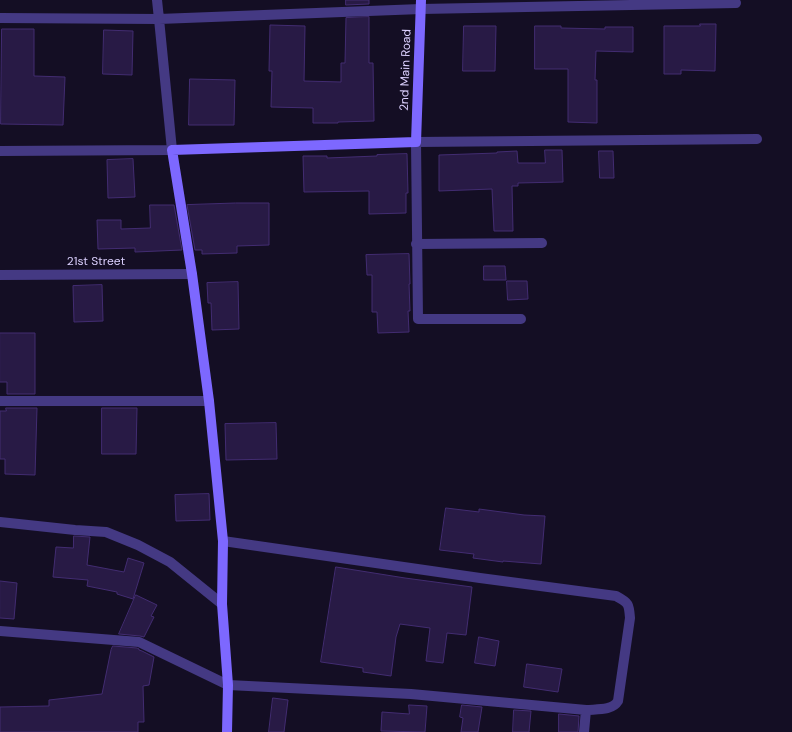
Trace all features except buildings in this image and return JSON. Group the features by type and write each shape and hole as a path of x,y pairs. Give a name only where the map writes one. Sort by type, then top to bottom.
{"street":[{"path":"157,0 172,150 192,274 210,401 223,541 222,604 228,685 227,732"},
{"path":"0,18 159,18 421,4 736,3"},
{"name":"2nd Main Road","path":"416,142 421,4"},
{"path":"0,151 172,150 416,142 757,139"},
{"path":"416,142 418,319 521,318"},
{"path":"416,244 542,243"},
{"name":"21st Street","path":"0,275 192,274"},
{"path":"0,401 210,401"},
{"path":"0,522 106,532 138,544 170,562 222,604"},
{"path":"0,631 139,642 228,685 411,694 586,710 612,707 618,701 630,618 629,606 625,600 616,596 223,541"},
{"path":"584,732 586,710"}]}
